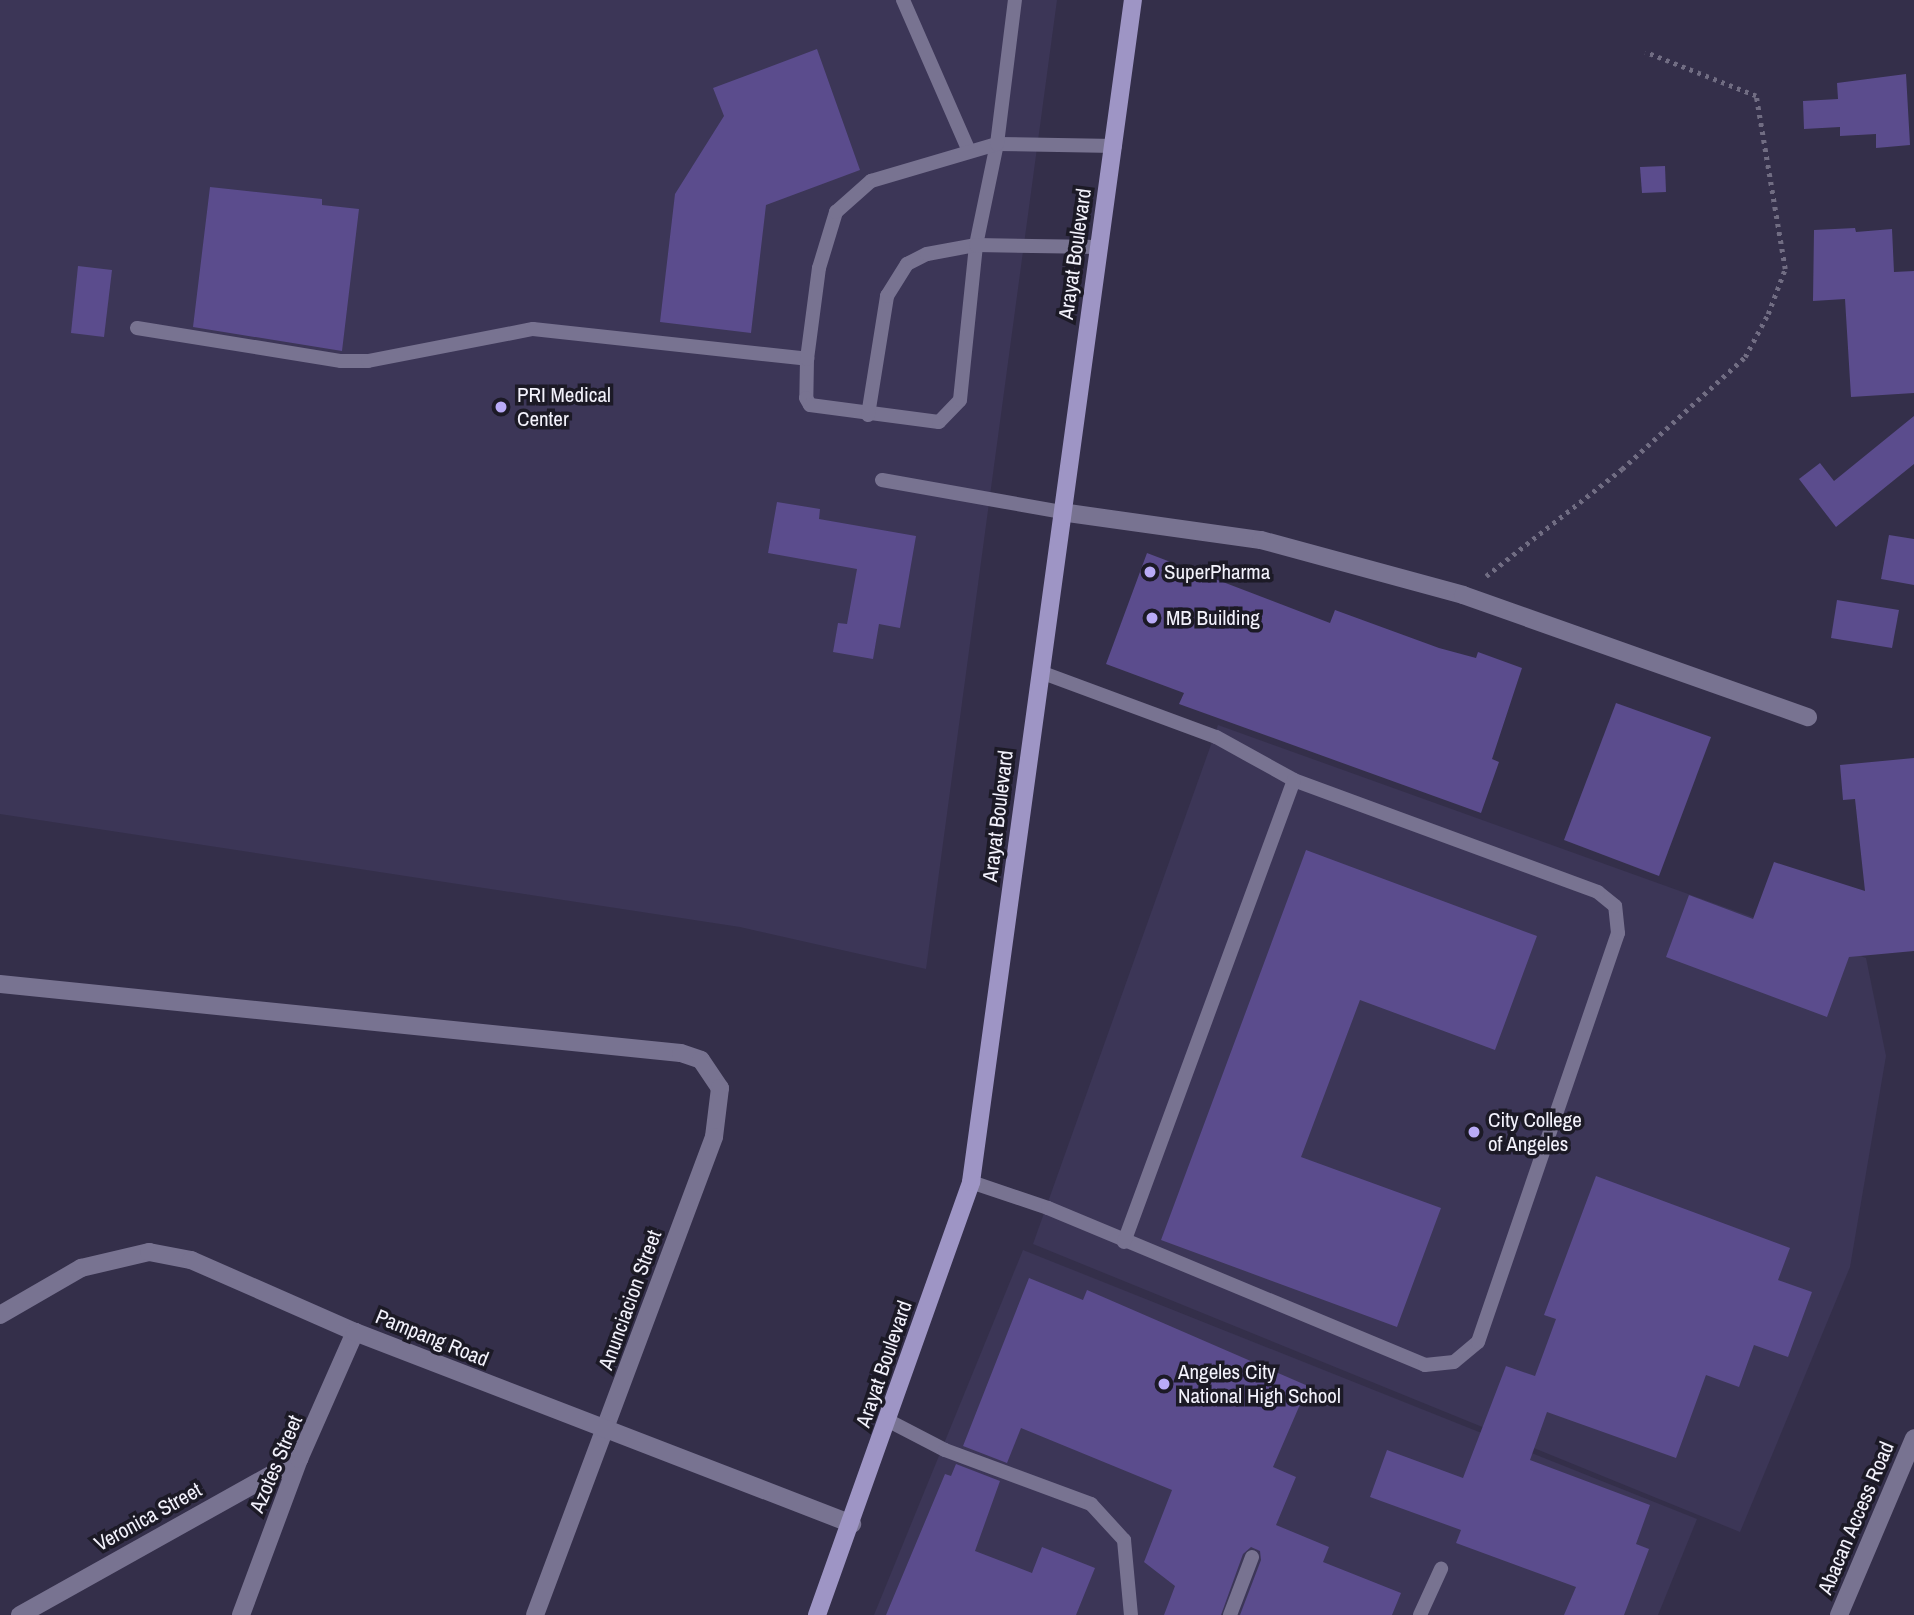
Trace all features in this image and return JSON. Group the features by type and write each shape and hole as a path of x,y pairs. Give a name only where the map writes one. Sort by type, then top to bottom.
{"main road":[{"name":"Arayat Boulevard","path":"817,1615 889,1421 971,1181 1133,0"}],"street":[{"path":"1061,512 1261,540 1462,594 1808,717"},
{"name":"Anunciacion Street","path":"0,984 639,1052 681,1053 701,1060 720,1088 714,1137 607,1432 535,1615"},
{"name":"Pampang Road","path":"0,1315 82,1268 149,1252 191,1260 355,1332 607,1432 852,1524"},
{"name":"Azotes Street","path":"241,1615 299,1459 355,1332"},
{"name":"Abacan Access Road","path":"1839,1615 1914,1438"},
{"name":"Veronica Street","path":"20,1615 299,1459"}],"lane":[{"path":"903,0 968,149"},
{"path":"1015,0 997,144 976,245 960,400 953,412 939,422 921,423 810,405 807,359 819,268 836,212 871,181 968,149 997,144 1115,146"},
{"path":"869,415 887,296 907,264 927,254 976,245 1099,247"},
{"path":"137,328 341,361 368,362 533,329 807,359"},
{"path":"882,480 1061,512"},
{"path":"971,1181 1425,1365 1454,1362 1478,1342 1618,933 1615,906 1598,892 1294,780 1216,737 1040,672"},
{"path":"1124,1242 1294,780"},
{"path":"889,1421 945,1450 1091,1504 1124,1540 1131,1615"},
{"path":"1230,1615 1252,1557"},
{"path":"1420,1615 1441,1569"}],"path":[{"path":"1462,594 1622,469 1745,356 1768,314 1785,268 1756,96 1645,52"}],"shaded area":[{"name":"PRI Medical Center","path":"0,0 1057,0 926,969 740,927 0,814"},
{"name":"City College of Angeles","path":"1218,725 1866,958 1886,1056 1850,1267 1740,1532 1033,1244"},
{"name":"Angeles City National High School","path":"1023,1250 1697,1519 1658,1615 874,1615"}],"building":[{"path":"817,49 860,170 766,205 751,333 660,322 675,194 724,116 713,88"},
{"path":"1906,74 1910,145 1876,148 1876,134 1840,136 1840,127 1804,129 1803,101 1838,99 1837,83"},
{"path":"1665,166 1666,192 1642,193 1640,167"},
{"path":"210,187 322,199 322,205 359,209 342,351 193,327"},
{"path":"1855,228 1856,232 1892,229 1894,272 1914,271 1914,393 1851,397 1845,299 1813,301 1814,230"},
{"path":"78,266 112,270 104,337 71,333"},
{"path":"1914,416 1914,464 1836,527 1799,479 1820,463 1834,481"},
{"path":"777,502 820,509 819,519 916,536 900,628 879,624 873,659 833,652 838,623 847,624 857,569 768,553"},
{"path":"1889,535 1914,539 1914,585 1881,579"},
{"path":"1147,553 1330,623 1335,610 1439,648 1476,658 1478,652 1522,668 1492,759 1499,762 1481,813 1179,704 1184,693 1106,664"},
{"path":"1837,600 1899,610 1892,648 1831,638"},
{"path":"1616,703 1711,737 1659,876 1564,840"},
{"path":"1914,758 1914,951 1849,957 1827,1017 1666,957 1689,895 1753,919 1774,862 1865,891 1855,799 1843,800 1840,765"},
{"path":"1306,850 1537,936 1495,1050 1360,1000 1301,1157 1441,1208 1397,1327 1161,1240"},
{"path":"1596,1176 1790,1248 1778,1280 1812,1292 1788,1357 1754,1345 1739,1387 1706,1375 1676,1458 1547,1412 1530,1460 1650,1505 1636,1544 1649,1549 1624,1615 1564,1615 1576,1587 1456,1543 1461,1530 1370,1497 1387,1450 1463,1478 1506,1366 1535,1376 1556,1319 1544,1315"},
{"path":"1029,1278 1083,1300 1087,1290 1308,1386 1273,1467 1296,1477 1276,1525 1329,1547 1323,1562 1401,1593 1392,1615 1240,1615 1261,1560 1260,1551 1251,1547 1243,1554 1221,1615 1164,1615 1175,1586 1144,1562 1172,1490 1021,1428 1007,1463 963,1446"},
{"path":"956,1464 1000,1481 975,1551 1032,1573 1042,1547 1095,1568 1076,1615 886,1615 945,1474 951,1476"}],"place":[{"name":"PRI Medical Center","path":"501,407"},
{"name":"SuperPharma","path":"1150,572"},
{"name":"MB Building","path":"1152,618"},
{"name":"City College of Angeles","path":"1474,1132"},
{"name":"Angeles City National High School","path":"1164,1384"}]}
